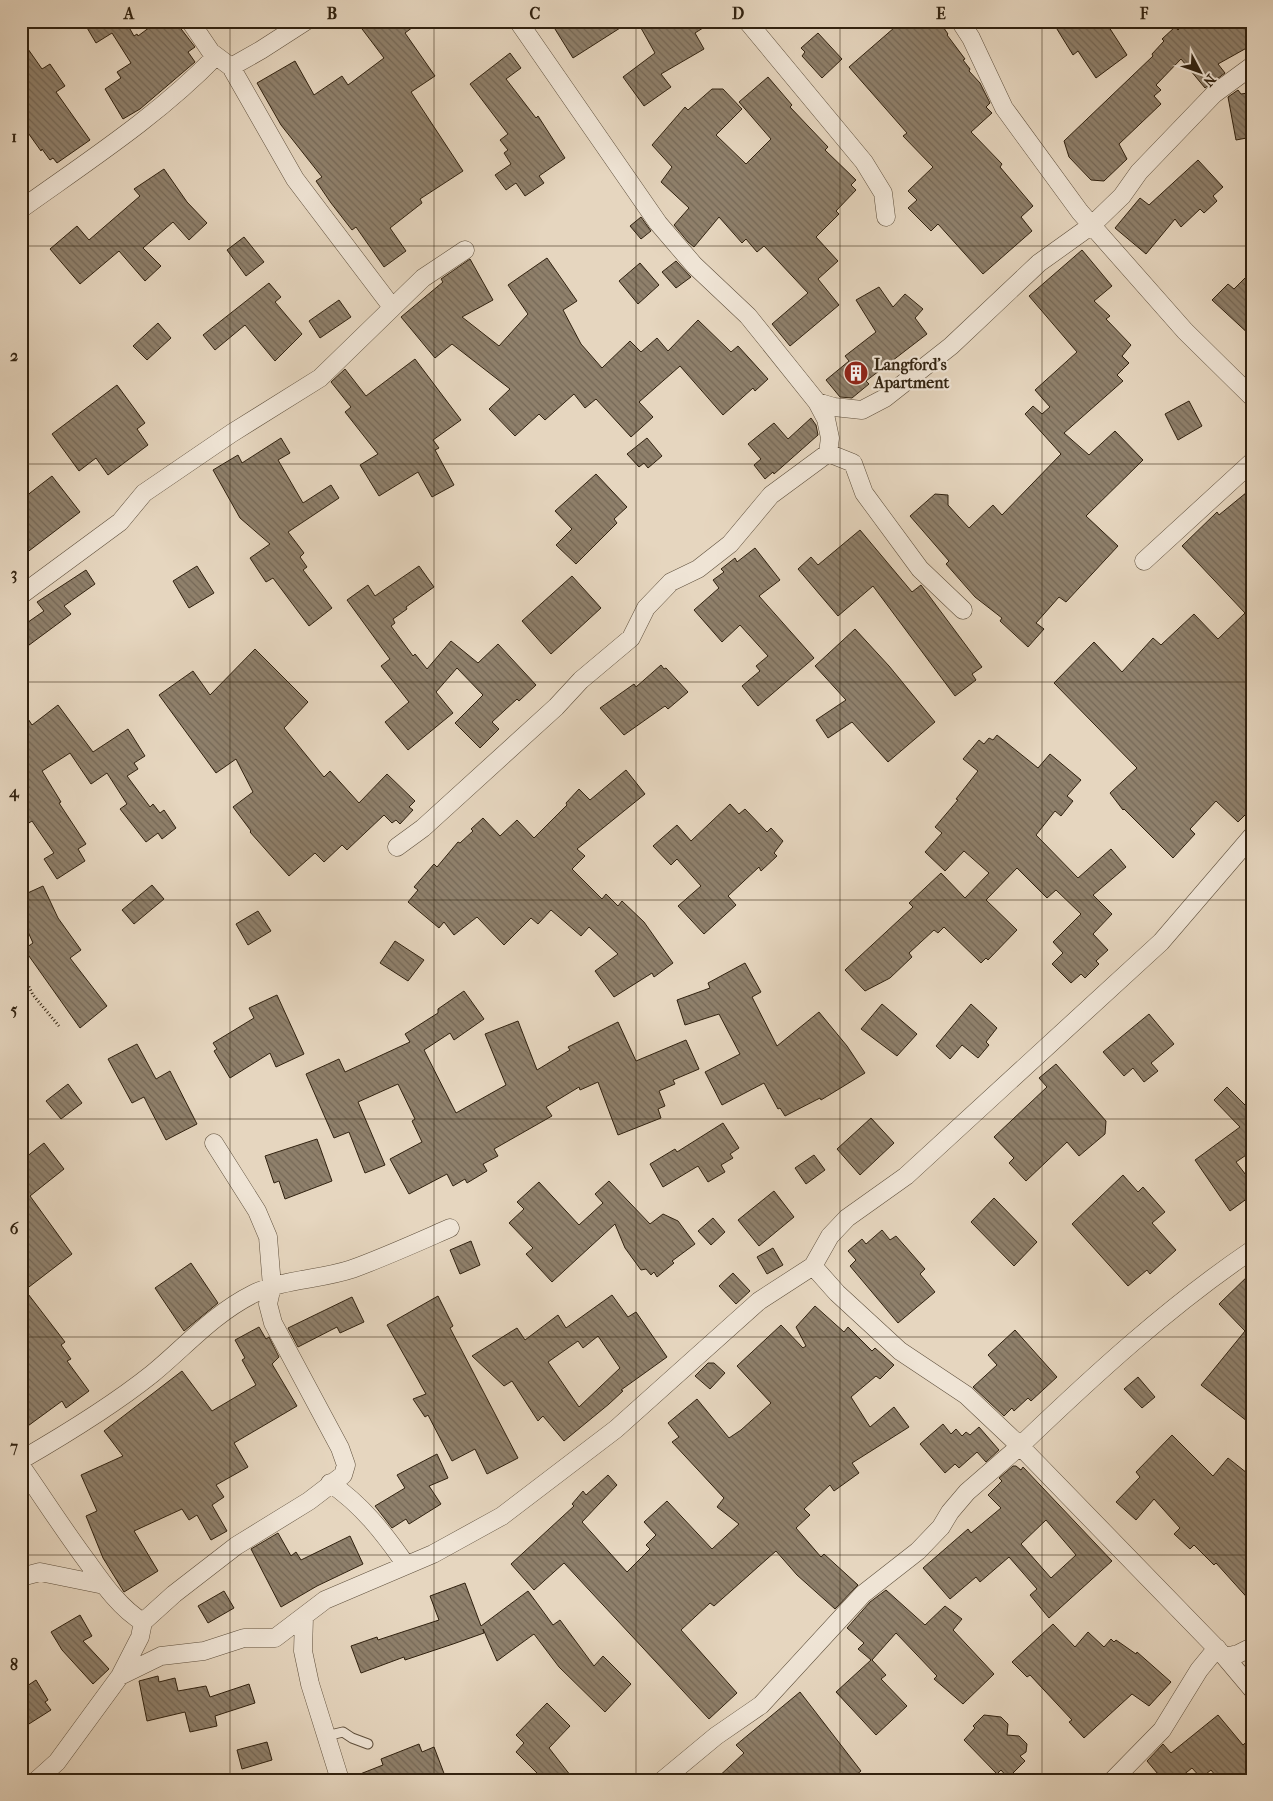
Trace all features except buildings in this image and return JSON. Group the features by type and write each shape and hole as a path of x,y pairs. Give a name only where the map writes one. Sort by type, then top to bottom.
{"street":[{"path":"190,21 210,52 223,61 295,179 392,307"},
{"path":"21,209 140,122 196,76 223,61 275,42 306,21"},
{"path":"397,847 423,828 556,707 581,680 631,638 646,608 671,582 698,569 730,544 771,495 828,453 830,438 826,419 817,402 748,316 694,265 658,223 518,21"},
{"path":"747,21 864,162 882,193 886,218"},
{"path":"960,21 971,38 1004,108 1092,225 1185,331 1252,397"},
{"path":"817,402 834,407 862,410 885,398 958,340 1039,263 1092,225 1122,196 1139,172 1214,94 1252,66"},
{"path":"21,594 120,522 144,493 232,433 320,378 424,278 465,250"},
{"path":"828,453 853,463 864,493 920,570 963,610"},
{"path":"1144,561 1252,462"},
{"path":"120,1676 161,1656 204,1651 244,1638 274,1638 304,1618 325,1600 434,1554 502,1516 616,1429 759,1301 813,1266 830,1236 847,1218 906,1176 1161,942 1252,836"},
{"path":"37,1780 56,1762 120,1676 140,1637 143,1622 174,1594 236,1546 295,1511 342,1474 346,1465 340,1448 273,1322 268,1304 272,1286 268,1237 258,1210 214,1143"},
{"path":"21,1460 104,1408 152,1374 207,1324 252,1295 272,1286 352,1268 450,1228"},
{"path":"663,1780 702,1747 761,1705 863,1594 886,1574 918,1552 941,1527 967,1492 1020,1446 1096,1373 1207,1280 1252,1250"},
{"path":"813,1266 837,1293 900,1351 966,1395 1020,1446 1221,1652 1252,1689"},
{"path":"21,1466 67,1536 104,1585 134,1617 143,1622"},
{"path":"330,1483 352,1498 388,1538 406,1565"},
{"path":"21,1577 40,1572 104,1585"},
{"path":"304,1618 303,1652 310,1684 340,1780"},
{"path":"1113,1780 1162,1730 1198,1670 1221,1652 1238,1654 1252,1647"}],"lane":[{"path":"326,1736 343,1732 352,1738 368,1744"}],"path":[{"path":"21,971 33,995 59,1026"}],"place":[{"name":"Langford's Apartment","path":"856,373"}]}
